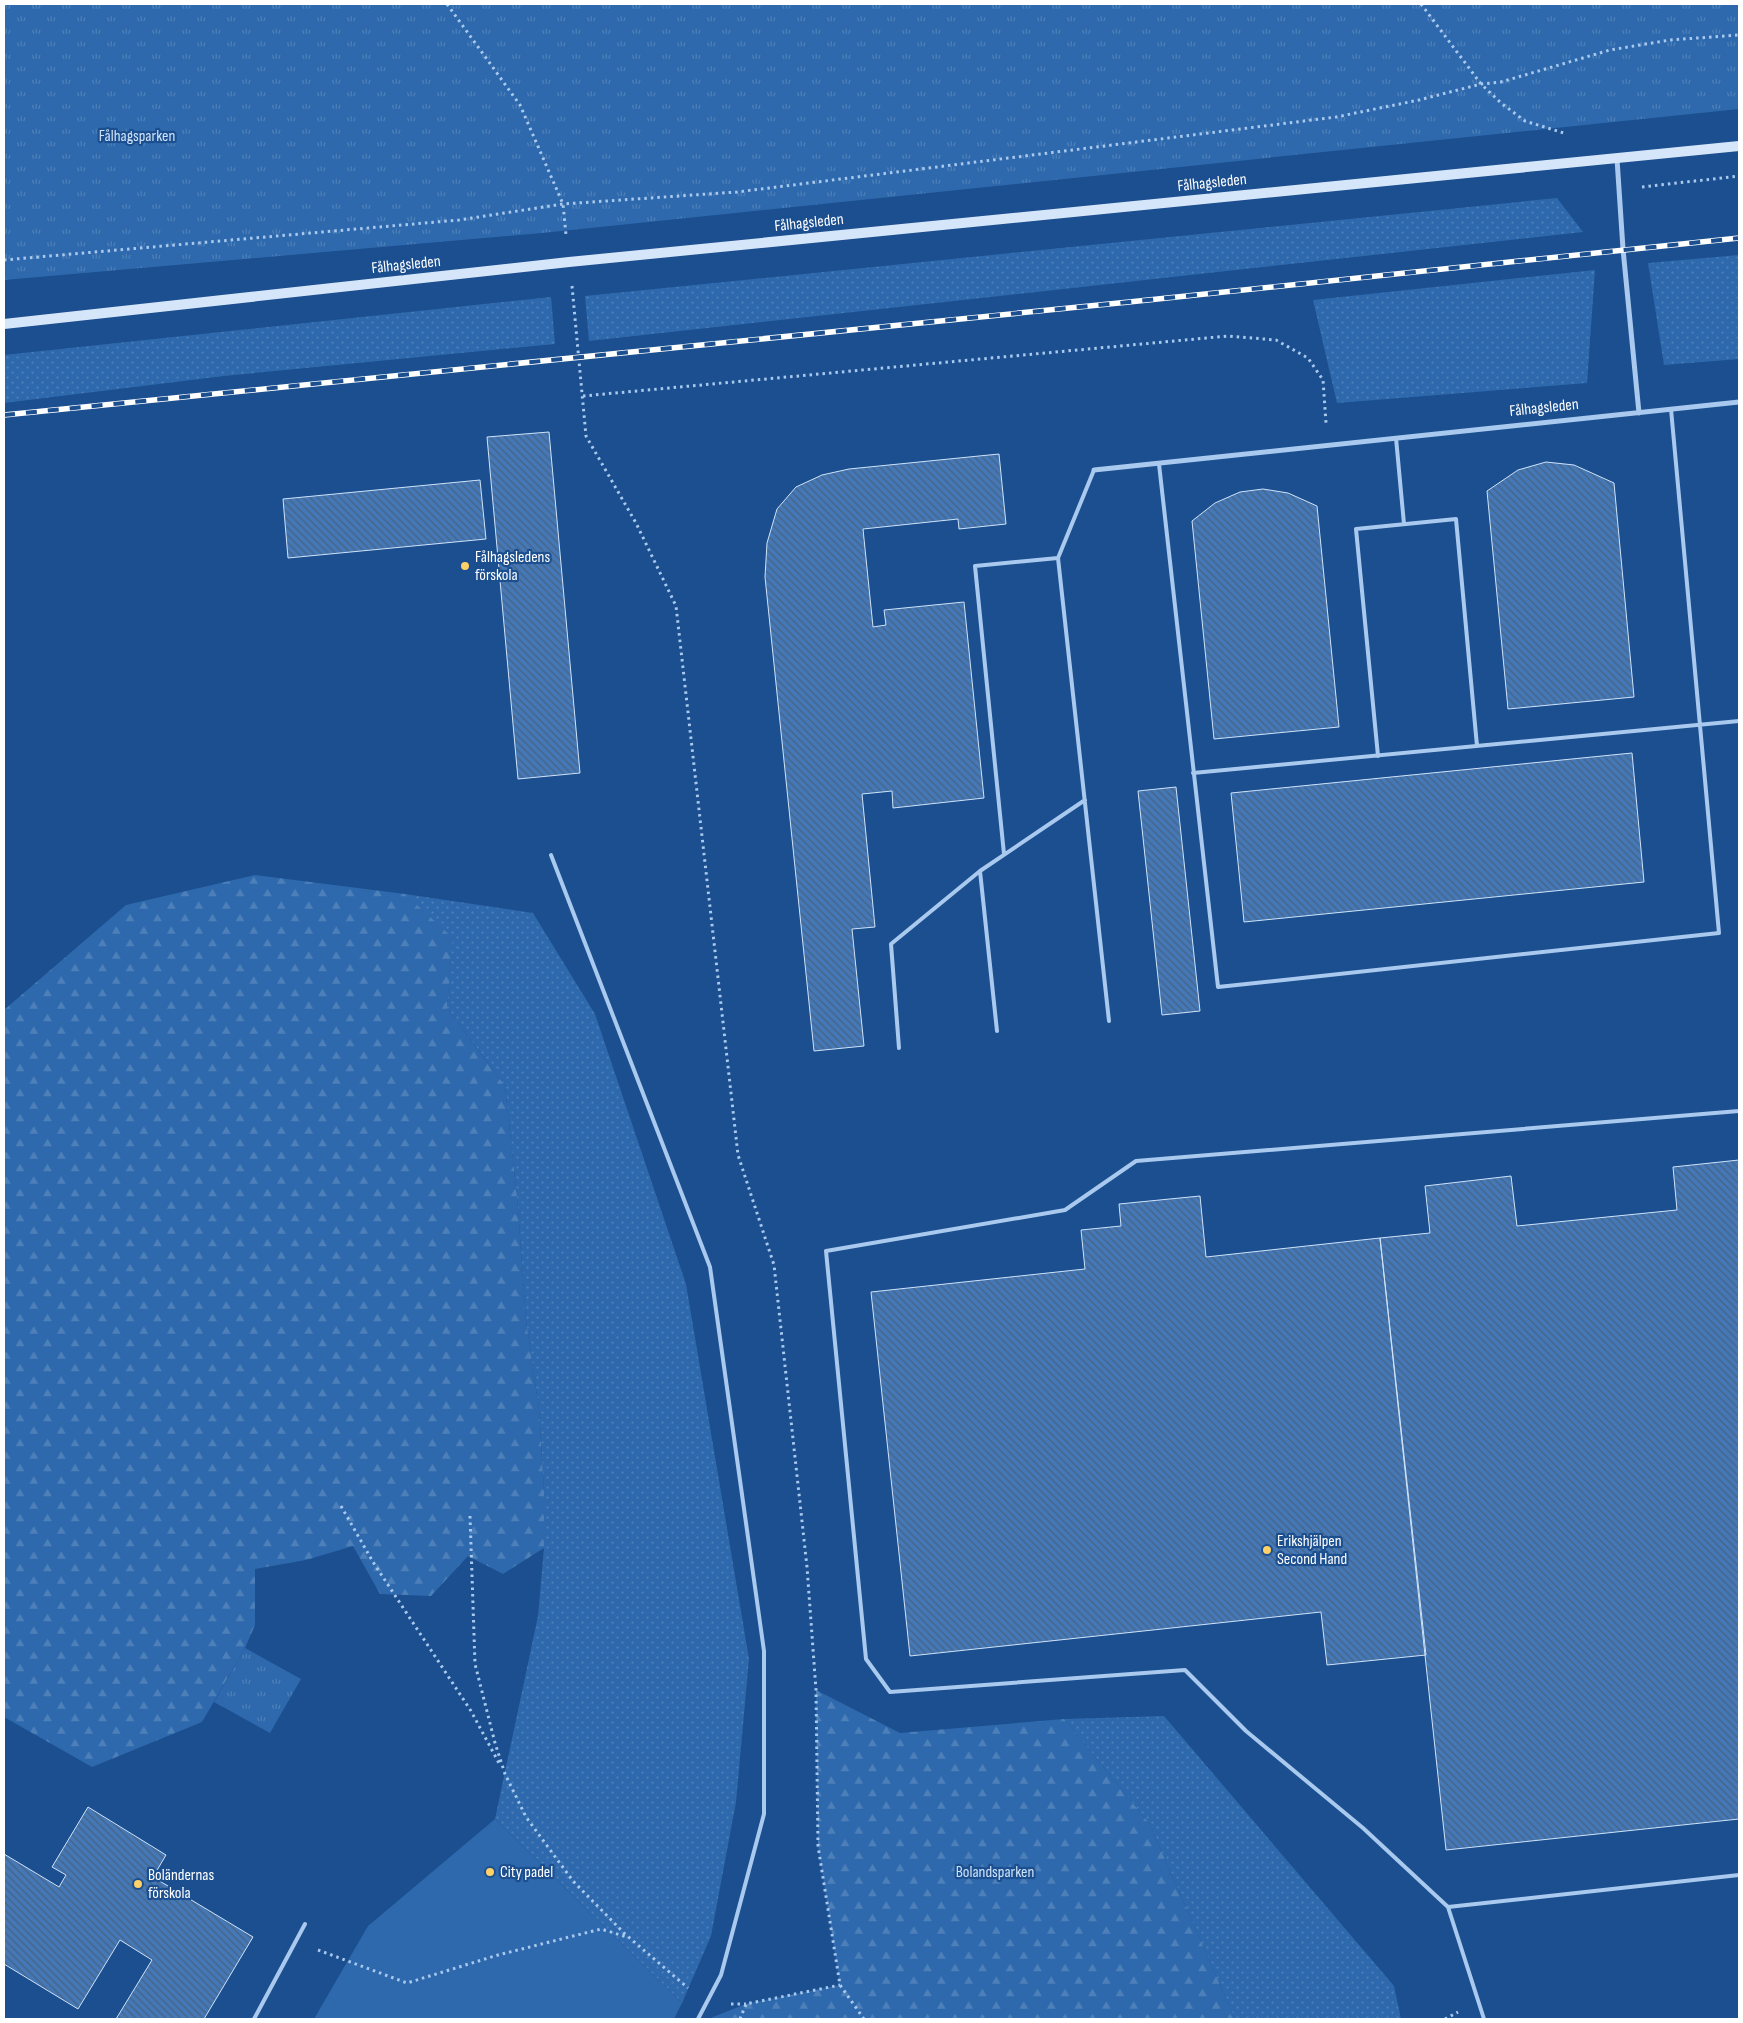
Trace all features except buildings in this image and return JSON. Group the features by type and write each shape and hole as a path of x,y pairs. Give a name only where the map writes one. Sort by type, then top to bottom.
{"main road":[{"name":"Fålhagsleden","path":"4,324 569,262 1739,146"}],"street":[{"path":"1617,158 1623,249 1639,412"},
{"name":"Fålhagsleden","path":"1094,470 1739,402"}],"lane":[{"path":"1159,464 1218,988 1720,933 1671,409"},
{"path":"1396,438 1404,524"},
{"path":"1094,470 1058,558 1109,1021"},
{"path":"1378,756 1356,529 1404,524 1456,519 1477,746"},
{"path":"1004,854 975,566 1058,558"},
{"path":"1193,773 1739,721"},
{"path":"898,1048 890,944 980,871 1085,800"},
{"path":"551,855 710,1267 764,1651 764,1814 721,1975 698,2019"},
{"path":"980,871 997,1031"},
{"path":"1484,2019 1448,1907 1362,1828 1246,1731 1185,1670 890,1692 866,1659 826,1251 1065,1210 1136,1160 1739,1111"},
{"path":"1448,1907 1739,1875"},
{"path":"254,2019 306,1924"}],"path":[{"path":"447,4 520,105 563,204 586,436 636,523 676,606 738,1155 774,1265 808,1576 816,1690 818,1846 840,1986 864,2019"},
{"path":"1421,4 1481,84 1501,103 1525,121 1564,135 1574,134"},
{"path":"4,260 449,220 563,204 737,192 1336,117 1419,100 1481,84 1501,82 1610,50 1670,40 1739,35"},
{"path":"1667,153 1672,184"},
{"path":"1619,190 1739,176"},
{"path":"583,396 1228,336 1276,340 1308,358 1322,380 1328,446"},
{"path":"341,1506 373,1562 471,1711 526,1817 573,1881 630,1938 706,2004"},
{"path":"470,1516 475,1664 495,1744 505,1774"},
{"path":"296,1942 407,1983 498,1955 601,1929 630,1938"},
{"path":"740,2019 746,2004 840,1986"}],"green space":[{"name":"Fålhagsparken","path":"4,4 1739,4 1739,109 542,233 4,280"},
{"path":"1557,198 1583,232 589,341 585,296"},
{"path":"1739,255 1739,359 1664,365 1648,263"},
{"path":"1595,270 1587,383 1337,403 1313,300"},
{"path":"551,297 555,344 224,376 4,403 4,355"},
{"path":"255,875 405,894 453,938 447,1008 505,1086 517,1196 526,1320 539,1409 544,1491 544,1548 503,1574 468,1556 431,1596 380,1594 353,1546 306,1560 255,1569 255,1625 245,1648 202,1722 92,1767 4,1717 4,1010 126,905"},
{"path":"405,894 533,913 595,1014 686,1284 749,1659 736,1802 711,1936 682,2003 495,1819 538,1616 544,1548 544,1491 539,1409 526,1320 517,1196 505,1086 447,1008 452,938"},
{"path":"245,1648 301,1679 270,1733 214,1702"},
{"name":"Bolandsparken","path":"816,1690 900,1733 1064,1719 1149,1823 1235,2019 708,2019 746,2004 840,1985 818,1846"},
{"path":"1164,1716 1394,1986 1401,2019 1235,2019 1149,1823 1064,1719"},
{"name":"City padel","path":"495,1819 682,2003 674,2019 314,2019 368,1926"}],"railway":[{"path":"4,415 1129,302 1739,238"}],"place":[{"name":"Fålhagsledens förskola","path":"465,566"},
{"name":"Erikshjälpen Second Hand","path":"1267,1550"},
{"name":"City padel","path":"490,1872"},
{"name":"Boländernas förskola","path":"138,1884"}]}
